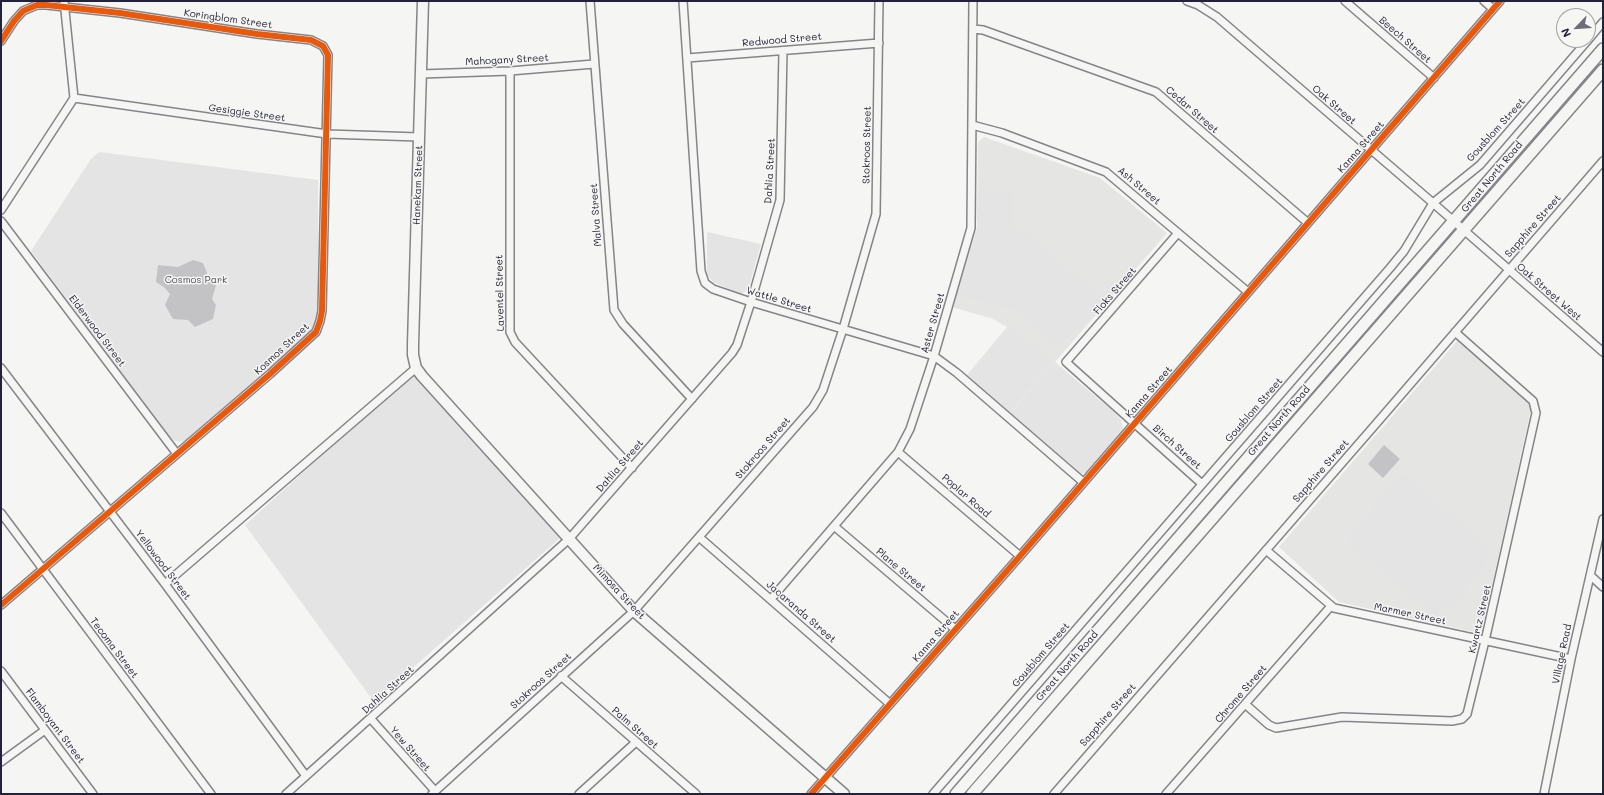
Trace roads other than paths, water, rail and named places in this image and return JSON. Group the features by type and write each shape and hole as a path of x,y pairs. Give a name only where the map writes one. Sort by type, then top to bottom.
{"main road":[{"name":"Great North Road","path":"956,794 1603,48"},
{"name":"Great North Road","path":"972,794 1603,70"},
{"path":"1112,614 1122,622"}],"street":[{"name":"Hanekam Street","path":"416,368 413,355 423,1"},
{"name":"Malva Street","path":"590,1 614,310 623,324 692,399"},
{"name":"Wattle Street","path":"683,1 701,271 704,280 709,287 751,302 934,356 957,373 1083,482"},
{"name":"Stokroos Street","path":"433,793 634,611 816,402 826,383 844,329 876,214 879,1"},
{"name":"Aster Street","path":"771,599 898,452 910,429 934,356 971,228 973,1"},
{"name":"Oak Street","path":"1187,1 1199,3 1217,17 1464,230"},
{"name":"Beech Street","path":"1345,1 1434,78"},
{"path":"1484,1 1493,9"},
{"name":"Kanna Street","path":"811,794 1020,556 1500,1"},
{"path":"1,210 74,98 64,4"},
{"name":"Koringblom Street","path":"1,41 14,21 23,11 37,6 64,4 311,40 323,46"},
{"name":"Gousblom Street","path":"1596,30 1603,22"},
{"name":"Cedar Street","path":"973,29 983,30 1156,92 1308,223"},
{"name":"Redwood Street","path":"687,58 859,43 879,43"},
{"name":"Kosmos Street","path":"1,605 313,336 319,327 322,304 327,134 328,56 323,46"},
{"name":"Gousblom Street","path":"933,794 1390,268 1404,251 1433,203 1480,165 1581,48"},
{"name":"Dahlia Street","path":"286,794 569,539 732,353 737,345 751,302 780,200 783,50"},
{"name":"Mahogany Street","path":"421,74 510,71 594,64"},
{"name":"Laventel Street","path":"510,71 510,332 515,342 632,468"},
{"name":"Gesiggie Street","path":"74,98 327,134 419,137"},
{"name":"Ash Street","path":"972,124 1002,133 1106,172 1248,292"},
{"name":"Sapphire Street","path":"1054,794 1603,161"},
{"name":"Elderwood Street","path":"1,221 177,454"},
{"name":"Oak Street West","path":"1464,230 1603,352"},
{"name":"Floks Street","path":"1066,362 1178,233"},
{"name":"Kwartz Street","path":"1245,704 1269,725 1276,728 1342,717 1456,721 1462,719 1468,711 1536,413 1533,401 1455,332"},
{"name":"Birch Street","path":"1066,362 1202,484"},
{"name":"Yellowood Street","path":"1,368 165,584 306,776"},
{"path":"165,584 416,368"},
{"name":"Mimosa Street","path":"416,368 634,611 844,794"},
{"name":"Poplar Road","path":"898,452 1020,556"},
{"name":"Tecoma Street","path":"1,513 211,794"},
{"name":"Village Road","path":"1544,794 1571,659 1603,519"},
{"name":"Plane Street","path":"834,526 955,629"},
{"name":"Jacaranda Street","path":"699,537 890,704"},
{"name":"Marmer Street","path":"1266,550 1331,606 1571,659"},
{"path":"1590,576 1603,587"},
{"name":"Chrome Street","path":"1166,794 1331,606"},
{"name":"Flamboyant Street","path":"1,671 93,794"},
{"name":"Palm Street","path":"561,676 696,794"},
{"name":"Yew Street","path":"371,719 433,793"},
{"path":"1,762 45,730"},
{"path":"579,794 636,742"}],"park label":[{"name":"Cosmos Park","path":"196,280"}]}
